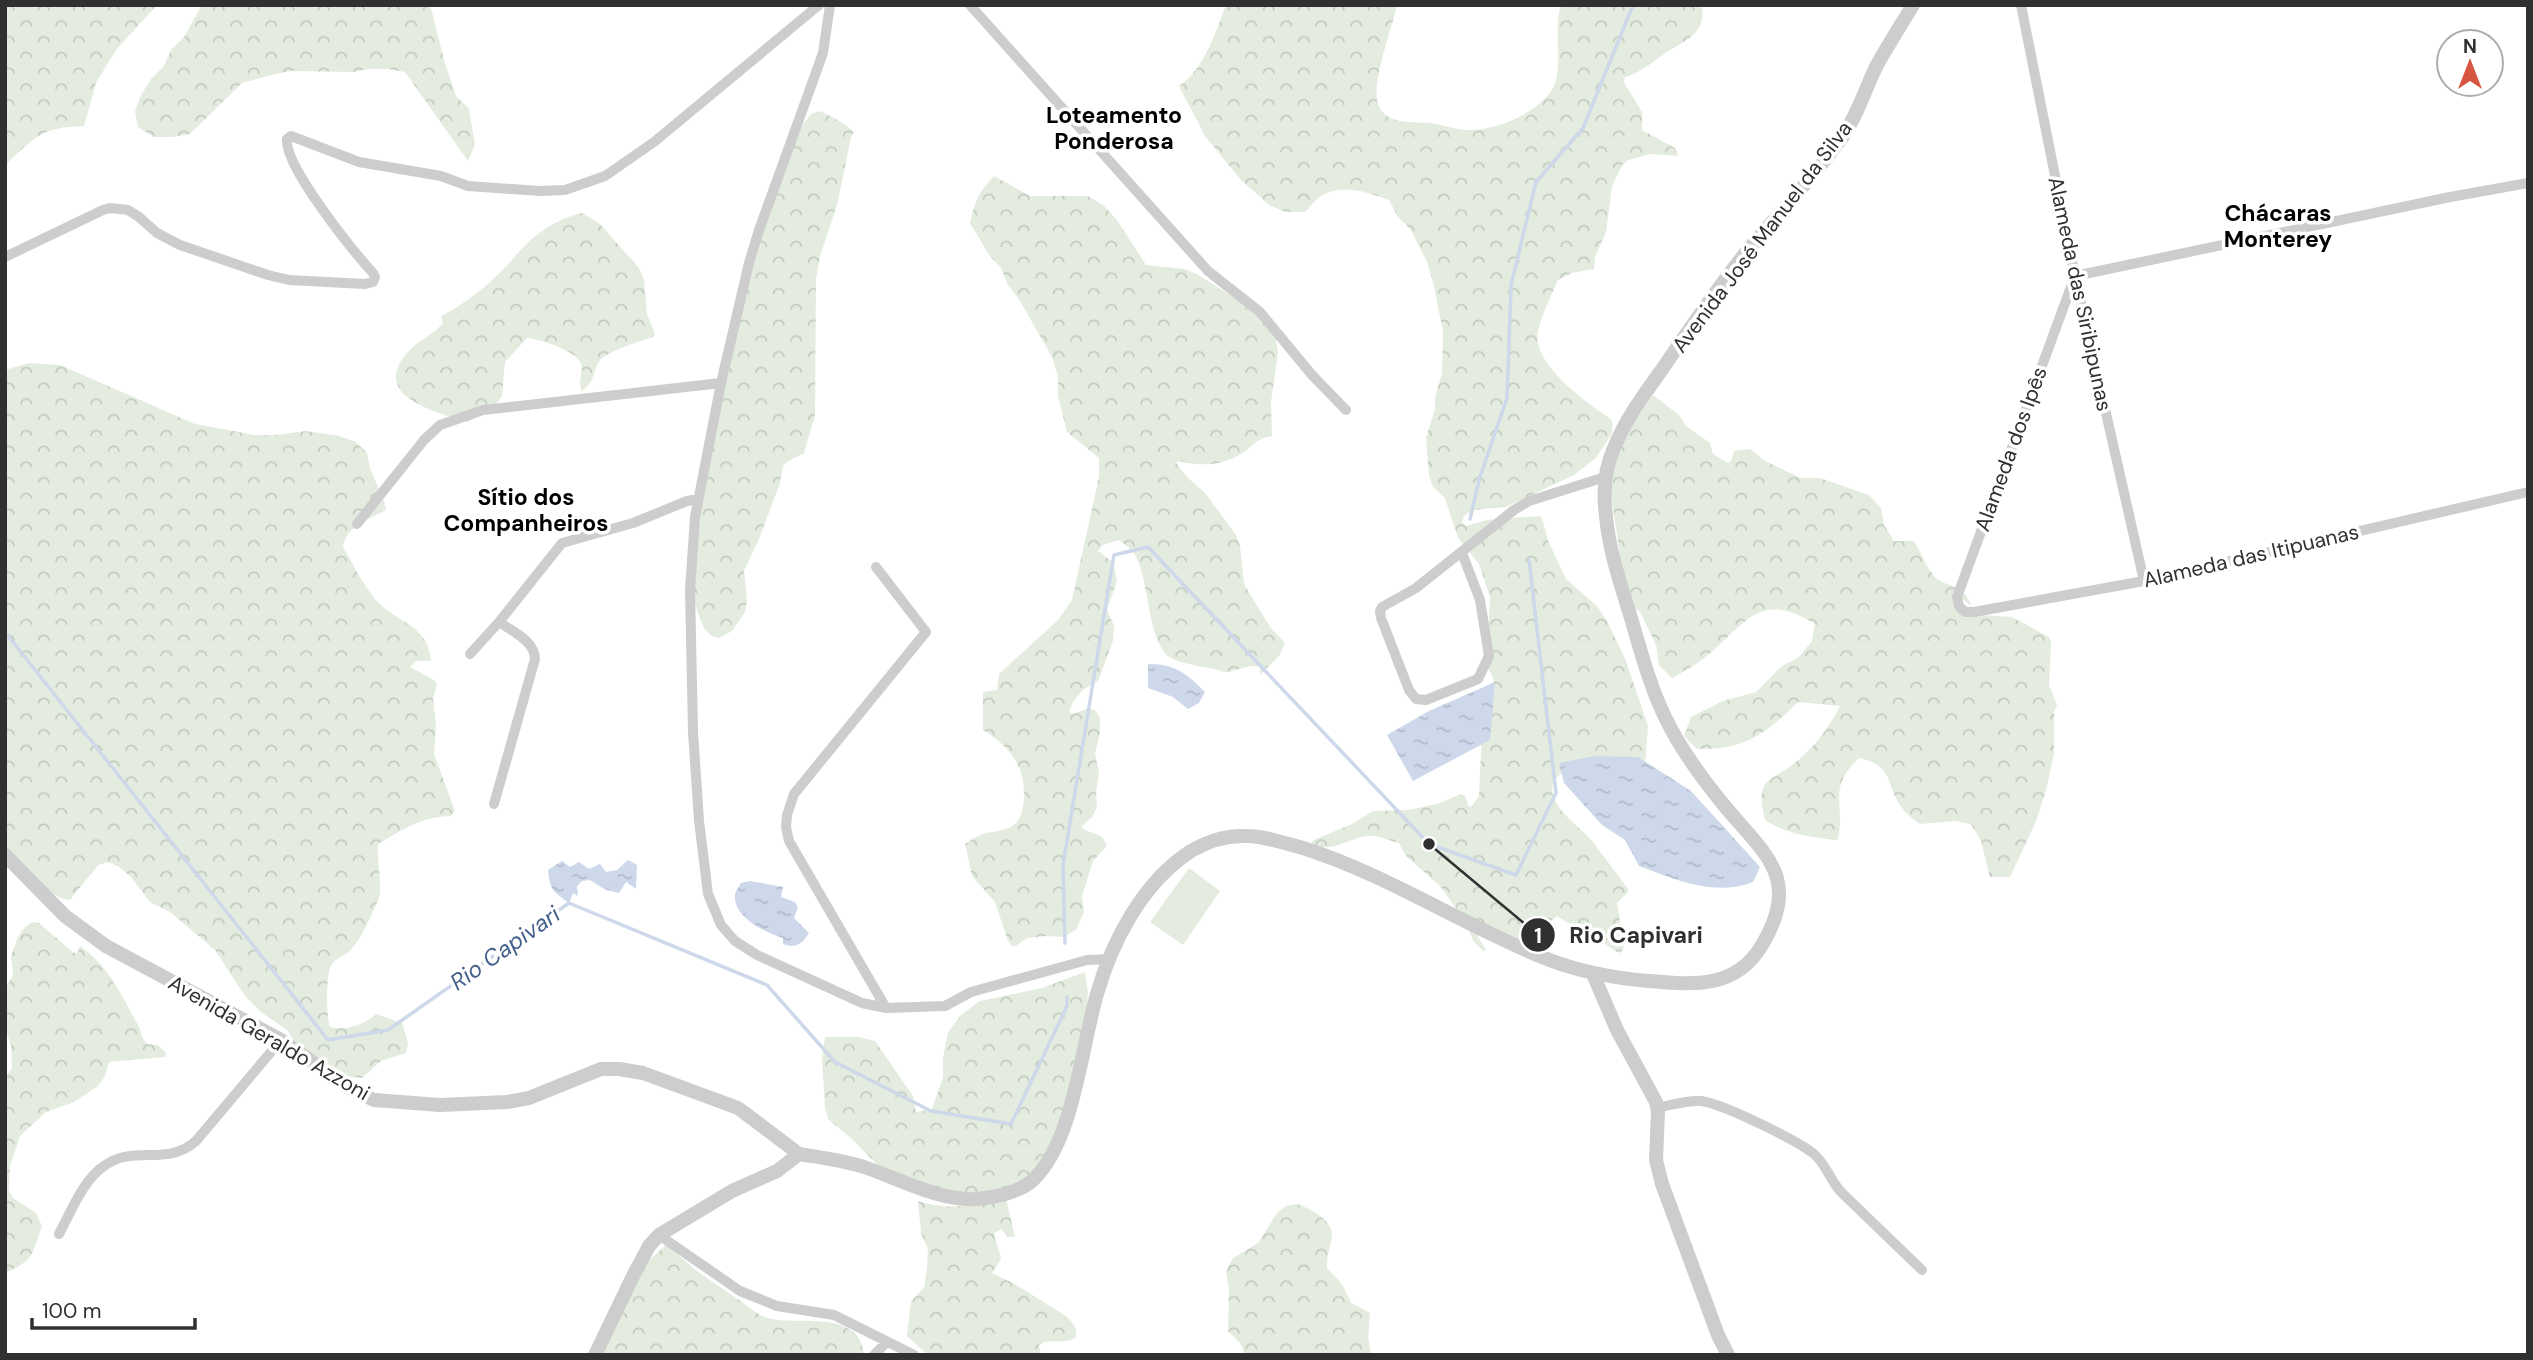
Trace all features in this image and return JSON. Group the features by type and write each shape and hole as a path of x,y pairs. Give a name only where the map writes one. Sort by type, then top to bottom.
{"street":[{"path":"5,257 103,210 118,208 128,210 157,233 180,245 268,275 310,281 365,284 373,282 373,273 296,171 286,146 287,139 291,136 359,162 441,176 468,186 565,190 605,176 654,142 819,5"},
{"path":"830,5 823,53 759,230 721,383 698,499 690,590 692,706 699,821 708,894 721,925 736,941 757,956 862,1003 886,1008 945,1006 971,992 1087,960 1109,959"},
{"path":"970,5 1208,271 1260,312 1312,375 1346,410"},
{"name":"Avenida José Manuel da Silva","path":"799,1154 836,1158 938,1195 959,1199 992,1197 1032,1180 1058,1144 1097,992 1109,959 1133,913 1158,879 1183,856 1212,840 1247,836 1276,840 1332,858 1381,878 1546,958 1593,974 1675,984 1711,983 1735,975 1747,966 1760,950 1776,916 1778,880 1767,854 1693,765 1664,716 1647,673 1617,572 1606,523 1605,477 1614,446 1684,337 1740,259 1845,133 1878,63 1913,5"},
{"name":"Alameda das Siribipunas","path":"2021,5 2075,276 2144,581"},
{"path":"2075,276 2528,183"},
{"name":"Alameda dos Ipês","path":"1973,612 1965,612 1959,606 1957,597 2075,276"},
{"path":"357,524 424,440 440,425 452,419 482,410 721,383"},
{"path":"1462,552 1480,600 1489,656 1478,680 1426,700 1416,699 1409,690 1380,611 1387,602 1416,588 1514,510 1529,501 1605,477"},
{"name":"Alameda das Itipuanas","path":"1973,612 2144,581 2528,492"},
{"path":"470,654 562,544 633,523 687,500 698,499"},
{"path":"876,567 926,632 794,794 786,827 789,841 886,1008"},
{"path":"494,804 535,659 535,652 529,645 499,622"},
{"name":"Avenida Geraldo Azzoni","path":"5,855 65,916 84,931 281,1040 351,1090 374,1100 440,1105 507,1102 529,1098 601,1069 630,1070 738,1108 799,1154"},
{"path":"1593,974 1602,999 1653,1093 1657,1108 1656,1160 1662,1184 1718,1335 1728,1355"},
{"path":"59,1234 88,1183 103,1166 119,1158 175,1155 186,1150 281,1040"},
{"path":"1657,1108 1685,1102 1715,1104 1804,1147 1819,1159 1833,1184 1922,1270"},
{"path":"595,1355 634,1274 659,1235 732,1191 777,1171 799,1154"},
{"path":"659,1235 740,1290 777,1306 834,1315 914,1355"},
{"path":"874,1355 887,1342"}],"green space":[{"path":"5,5 157,5 116,50 96,83 84,126 57,129 40,135 5,165"},
{"path":"202,5 427,5 431,8 456,96 469,109 475,145 468,161 405,72 388,69 353,72 291,71 242,83 190,134 154,137 138,127 135,111 151,79 164,66 171,50 184,37"},
{"path":"1226,5 1397,5 1377,82 1378,104 1382,111 1400,121 1478,130 1514,119 1536,107 1552,90 1558,72 1561,5 1702,5 1701,24 1692,36 1641,70 1625,77 1624,82 1642,112 1642,130 1675,148 1678,156 1650,154 1623,164 1612,186 1606,232 1595,257 1594,269 1572,273 1558,280 1538,331 1538,344 1543,357 1563,382 1611,419 1611,435 1596,458 1574,475 1506,507 1472,510 1464,516 1462,522 1466,526 1487,520 1541,516 1549,543 1566,579 1597,606 1626,661 1648,726 1645,765 1564,771 1555,780 1552,789 1560,808 1591,840 1628,889 1617,903 1624,944 1620,953 1557,916 1544,927 1544,931 1553,939 1552,943 1545,947 1517,945 1479,932 1478,937 1486,950 1484,951 1474,942 1463,918 1440,886 1406,856 1399,843 1371,836 1326,847 1311,843 1373,811 1408,810 1437,804 1461,794 1471,807 1479,796 1483,712 1485,704 1495,691 1493,677 1487,667 1490,597 1479,564 1458,538 1445,498 1433,487 1429,476 1426,438 1442,373 1443,331 1427,262 1411,230 1398,217 1389,200 1346,189 1321,196 1305,212 1285,212 1269,205 1240,179 1205,136 1179,86 1196,70 1202,60"},
{"path":"819,111 854,132 816,279 815,415 804,453 783,466 780,483 744,571 747,601 745,612 732,631 719,638 705,630 690,583 705,464 762,224 802,126 811,114"},
{"path":"994,176 1030,196 1088,196 1104,206 1117,220 1146,265 1184,269 1197,274 1252,309 1276,339 1278,352 1271,402 1272,436 1259,440 1240,455 1223,462 1176,463 1205,493 1236,535 1240,546 1244,584 1270,627 1285,643 1279,656 1260,675 1260,667 1255,666 1224,672 1171,658 1157,639 1144,580 1135,555 1119,540 1103,545 1098,551 1113,562 1117,581 1107,610 1114,626 1113,641 1098,681 1083,690 1069,712 1073,714 1089,708 1096,711 1100,718 1095,754 1099,772 1097,807 1092,817 1081,827 1103,838 1106,847 1093,861 1082,896 1084,912 1076,930 1063,937 1027,938 1016,946 1012,946 1008,941 995,902 972,876 965,844 980,835 1012,826 1020,818 1024,804 1022,775 1014,758 1001,743 983,730 983,692 997,690 999,674 1058,620 1072,600 1099,477 1099,458 1067,432 1058,396 1058,376 1052,357 1008,285 1001,268 989,255 970,223 978,197"},
{"path":"582,213 600,224 639,268 644,280 647,314 655,334 653,337 623,347 601,359 591,381 582,391 582,367 578,359 557,346 527,338 505,362 502,396 498,402 482,415 467,422 410,400 396,379 399,366 414,346 443,323 441,316 470,299 488,284 543,230"},
{"path":"29,363 60,365 195,424 255,435 306,431 339,436 356,442 367,453 386,510 353,528 343,547 375,599 417,631 429,649 431,661 416,661 410,667 437,684 433,699 436,725 434,754 455,811 451,816 431,818 413,825 378,844 379,898 355,945 330,968 327,998 330,1027 354,1026 376,1014 402,1023 408,1043 406,1053 381,1061 362,1078 342,1076 301,1051 287,1030 261,1012 245,996 215,950 170,912 150,902 131,877 119,867 108,862 98,865 70,900 45,888 5,849 5,370"},
{"path":"1653,395 1679,415 1686,426 1710,443 1713,454 1728,463 1734,451 1750,449 1765,461 1801,478 1820,478 1869,495 1881,508 1884,525 1894,541 1914,541 1935,577 1964,593 1971,605 1956,595 1965,614 2012,617 2049,637 2049,685 2057,705 2054,712 2054,754 2037,819 2010,877 1990,877 1981,841 1971,824 1955,821 1920,824 1903,809 1884,771 1879,766 1859,758 1849,769 1840,788 1838,839 1799,834 1781,829 1765,820 1762,799 1764,786 1812,746 1831,723 1840,706 1798,702 1764,732 1728,747 1697,749 1684,736 1691,717 1723,701 1756,692 1782,666 1799,657 1812,641 1815,624 1796,614 1767,610 1744,621 1705,658 1672,678 1659,665 1656,645 1640,612 1634,608 1622,569 1609,480 1620,442"},
{"path":"1189,868 1220,891 1183,945 1150,922"},
{"path":"32,922 39,923 74,953 77,953 80,946 90,954 114,982 142,1037 166,1053 165,1057 109,1062 105,1076 98,1086 74,1102 46,1112 20,1136 10,1166 9,1191 13,1198 36,1213 42,1226 31,1256 5,1273 5,1078 12,1068 11,1046 5,1026 5,989 13,975 11,956 18,937"},
{"path":"1085,972 1088,992 1086,1033 1079,1076 1042,1168 1006,1198 1015,1237 1007,1237 1002,1229 994,1233 1001,1259 992,1273 1066,1316 1074,1326 1076,1337 1039,1345 1041,1355 928,1355 907,1336 911,1301 924,1288 927,1268 928,1249 921,1233 918,1201 945,1206 972,1204 898,1186 852,1139 828,1119 822,1058 825,1037 859,1037 875,1041 913,1096 916,1112 932,1109 943,1077 948,1032 961,1015 980,1001 1042,988"},
{"path":"1296,1204 1319,1215 1331,1229 1327,1268 1342,1284 1351,1303 1370,1313 1368,1336 1371,1355 1245,1355 1241,1344 1228,1331 1229,1289 1226,1271 1233,1258 1258,1243 1277,1213 1286,1206"},
{"path":"669,1242 690,1266 762,1316 837,1324 850,1330 860,1340 864,1355 593,1355 644,1265"}],"water":[{"path":"1148,664 1165,665 1186,675 1205,692 1199,703 1188,709 1173,697 1148,688"},
{"path":"1495,682 1490,740 1413,781 1387,735 1429,711"},
{"path":"1595,756 1638,757 1691,791 1760,867 1753,882 1724,888 1710,887 1681,881 1639,866 1625,840 1602,825 1564,783 1559,763"},
{"path":"628,860 637,865 636,889 626,882 619,893 606,890 590,880 582,881 577,886 578,896 573,893 569,903 551,887 548,870 562,861 570,867 579,862 589,869 600,864 606,872 617,870"},
{"path":"750,881 783,887 781,897 795,902 798,907 794,918 809,933 801,943 795,946 783,944 783,938 744,917 739,910 735,894 741,883"}],"waterway":[{"name":"Rio Capivari","path":"1470,519 1479,480 1507,398 1511,285 1536,182 1583,128 1635,5"},
{"name":"Rio Capivari","path":"1065,943 1063,865 1114,555 1148,547 1429,844 1516,875 1556,793 1529,560"},
{"name":"Rio Capivari","path":"5,632 328,1040 388,1030 569,903 767,985 835,1062 931,1111 1011,1124 1067,1006 1067,997"}],"place":[{"name":"Rio Capivari","path":"1429,844"}],"district":[{"name":"Loteamento Ponderosa","path":"1114,128"},
{"name":"Chácaras Monterey","path":"2278,226"},
{"name":"Sítio dos Companheiros","path":"526,510"}]}
